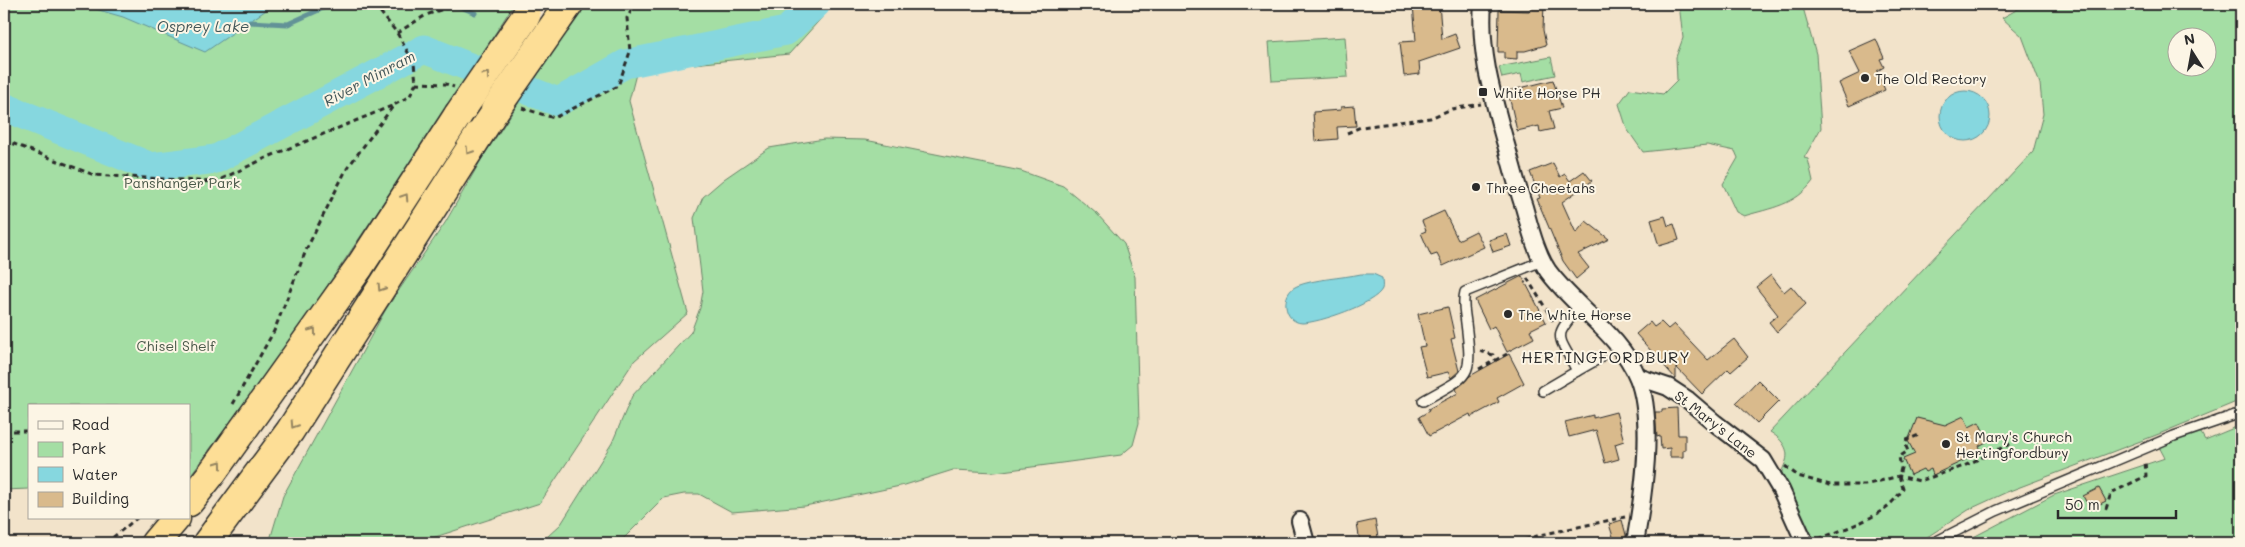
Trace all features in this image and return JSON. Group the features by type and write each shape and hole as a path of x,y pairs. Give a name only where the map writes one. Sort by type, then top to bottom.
{"highway":[{"path":"190,501 212,474 360,266 458,115 531,10"},
{"path":"207,543 290,431 505,108 563,12"},
{"path":"155,543 174,520"}],"street":[{"path":"1483,4 1484,55 1494,101 1519,193 1542,260 1555,280 1615,341 1638,377 1645,415 1645,470 1635,543"},
{"name":"St Mary's Lane","path":"1638,377 1668,387 1688,400 1763,460 1781,490 1808,543"},
{"path":"1300,521 1306,543"}],"lane":[{"path":"1423,401 1458,381 1469,368 1469,350 1463,303 1465,292 1542,260"},
{"path":"1577,370 1560,340 1560,329 1580,306"},
{"path":"1543,391 1600,358"},
{"path":"1933,543 1996,511 2174,436 2241,413"}],"path":[{"path":"4,140 94,175 215,182 268,157 394,105 410,96 416,83 414,63 397,33 374,4"},
{"path":"505,108 554,118 618,86 630,52 627,18 635,4"},
{"path":"397,33 426,15 449,5"},
{"path":"1347,132 1361,127 1430,118 1452,109 1494,101"},
{"path":"231,408 274,331 307,248 346,170 394,105"},
{"path":"1522,269 1548,316 1560,329"},
{"path":"1469,350 1492,355 1495,360"},
{"path":"1469,368 1476,370 1507,354"},
{"path":"4,431 28,431"},
{"path":"1808,543 1876,514 1891,504 1904,488 1899,476 1901,468 1899,457 1908,451 1905,444 1907,440 1919,435"},
{"path":"1783,464 1798,476 1830,485 1865,485 1899,476 1920,481 1929,479 1947,470 1964,466 2012,443"},
{"path":"2106,509 2111,493 2146,476 2144,449"},
{"path":"1516,543 1540,535 1640,513"},
{"path":"106,543 135,520"}],"green space":[{"name":"Panshanger Park","path":"4,4 514,4 454,98 284,350 190,476 190,404 28,404 28,489 4,490"},
{"path":"586,4 834,4 789,54 637,70 629,101 688,313 634,361 540,503 429,539 427,543 269,543 283,496 386,309 445,223 481,160 519,102"},
{"path":"1679,4 1802,4 1816,54 1821,128 1804,158 1808,159 1813,181 1791,201 1744,216 1736,212 1723,184 1738,158 1735,151 1707,145 1643,152 1627,129 1619,104 1630,89 1663,94 1677,80 1676,57 1683,38"},
{"path":"2027,4 2241,4 2241,400 2159,434 2007,492 1970,509 1918,543 1814,543 1791,503 1782,480 1782,470 1787,452 1781,440 1770,432 2033,152 2043,114 2040,84 2022,36 2002,18"},
{"path":"1345,37 1348,77 1272,81 1269,42"},
{"path":"1551,57 1555,75 1523,82 1521,74 1502,78 1499,67"},
{"path":"824,139 865,140 1021,171 1063,186 1097,214 1124,244 1135,277 1139,423 1133,445 1121,455 995,472 953,470 905,485 805,506 732,512 699,494 684,494 664,498 619,543 529,543 547,537 561,524 612,443 632,396 691,332 700,308 703,291 694,218 703,197 724,179 769,148"},
{"path":"2241,425 2241,543 1962,543 2054,495 2165,458 2157,443 2198,428 2205,440"}],"water":[{"name":"Osprey Lake","path":"78,4 275,4 205,52 123,17"},
{"path":"1965,91 1974,93 1985,102 1990,116 1988,125 1979,136 1965,141 1956,139 1945,130 1940,116 1942,107 1951,96"},
{"path":"1373,274 1382,278 1382,289 1369,301 1345,312 1310,322 1302,323 1296,321 1288,313 1286,301 1288,295 1297,286 1320,280"}],"building":[{"path":"1413,4 1439,4 1442,39 1455,34 1460,48 1419,62 1420,74 1404,76 1400,42 1416,41"},
{"path":"1531,4 1544,4 1543,30 1546,45 1525,51 1517,51 1517,59 1504,58 1504,52 1498,52 1499,10 1530,11"},
{"name":"The Old Rectory","path":"1876,39 1884,58 1880,59 1884,67 1877,71 1885,90 1849,106 1839,83 1860,73 1849,51"},
{"path":"1553,80 1562,108 1549,111 1554,129 1540,132 1539,126 1517,131 1508,91"},
{"path":"1354,106 1356,126 1337,127 1338,139 1315,141 1313,112 1341,110 1341,107"},
{"path":"1553,163 1560,177 1565,174 1570,181 1584,171 1592,181 1562,202 1576,233 1586,221 1609,239 1578,254 1589,268 1576,279 1563,261 1537,199 1540,198 1530,172"},
{"path":"1444,211 1458,240 1476,231 1484,247 1443,266 1437,254 1431,256 1421,233 1426,231 1422,221"},
{"path":"1665,216 1668,226 1674,224 1679,240 1659,246 1651,220"},
{"path":"1507,234 1511,246 1493,252 1489,240"},
{"path":"1771,275 1784,292 1791,286 1806,304 1777,332 1769,322 1778,315 1756,287"},
{"path":"1522,276 1546,322 1530,330 1534,338 1507,352 1494,326 1489,329 1475,300"},
{"path":"1448,307 1455,338 1451,339 1459,371 1451,378 1448,372 1427,377 1419,347 1425,346 1418,314"},
{"path":"1650,322 1654,327 1661,322 1668,329 1674,324 1708,360 1734,339 1748,357 1731,372 1728,369 1702,394 1676,367 1676,379 1636,334"},
{"path":"1509,354 1524,383 1497,398 1499,402 1471,417 1470,414 1429,436 1419,417 1429,411 1428,409 1458,393 1456,389 1470,376"},
{"path":"1758,380 1779,401 1757,423 1736,403"},
{"path":"1677,408 1678,435 1685,435 1685,450 1683,450 1683,457 1670,457 1670,448 1661,449 1660,436 1657,437 1655,412 1662,412 1662,409"},
{"path":"1616,412 1624,441 1615,444 1619,459 1605,463 1596,430 1569,437 1565,422"},
{"name":"St Mary's Church Hertingfordbury","path":"1964,416 1969,427 1979,422 1988,441 1979,446 1982,452 1933,475 1931,469 1925,472 1923,469 1910,475 1903,459 1915,454 1908,441 1917,418 1945,425"},
{"path":"2099,488 2106,501 2090,509 2083,496"},
{"path":"1375,520 1378,537 1360,542 1357,524"},
{"path":"1622,520 1626,535 1625,543 1615,543 1609,524"}],"waterway":[{"path":"250,22 288,24 332,4"},
{"path":"454,4 475,13"},
{"name":"River Mimram","path":"4,107 151,167 216,159 424,49 558,102 625,64 786,31 816,4"}],"place":[{"name":"The Old Rectory","path":"1865,78"},
{"name":"White Horse PH","path":"1483,92"},
{"name":"Three Cheetahs","path":"1476,187"},
{"name":"The White Horse","path":"1508,314"},
{"name":"St Mary's Church Hertingfordbury","path":"1946,444"}],"district":[{"name":"HERTINGFORDBURY","path":"1606,356"}],"park label":[{"name":"Chisel Shelf","path":"176,345"}]}
